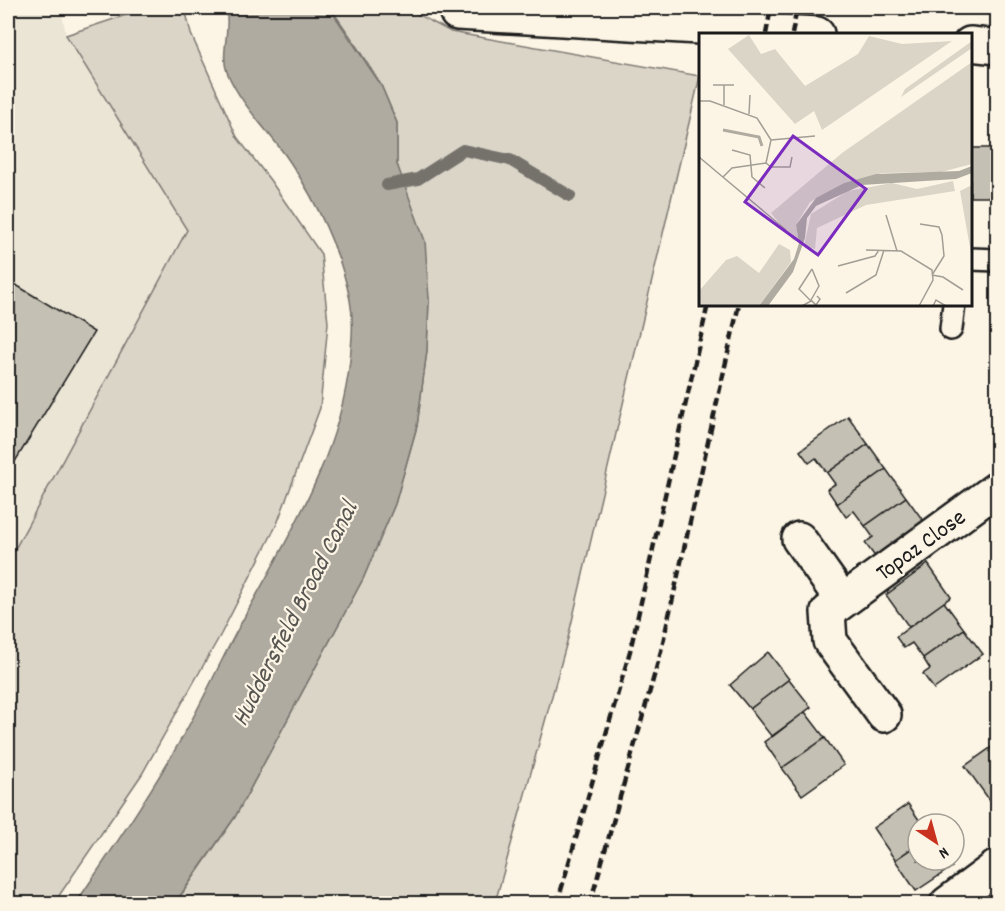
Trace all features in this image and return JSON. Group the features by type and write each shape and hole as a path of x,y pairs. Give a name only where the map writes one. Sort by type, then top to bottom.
{"street":[{"path":"457,13 800,33"},
{"path":"972,44 998,47"},
{"name":"Topaz Close","path":"884,715 830,641 828,612 998,488"},
{"path":"798,539 843,601"},
{"path":"947,903 998,866"}],"lane":[{"path":"972,259 998,260"},
{"path":"951,329 954,306"}],"shaded area":[{"path":"8,8 61,8 66,35 187,230 8,562"},
{"path":"147,8 185,8 191,34 237,137 321,254 328,323 320,408 277,524 221,634 142,774 54,903 8,903 8,562 187,230 66,35"},
{"path":"323,8 406,8 451,32 699,76 699,80 568,638 495,903 175,904 235,817 363,579 395,504 417,426 427,350 429,299 397,164 397,123 381,85 334,13"}],"water":[{"name":"Huddersfield Broad Canal","path":"226,8 323,8 333,13 381,85 397,123 397,164 425,241 429,299 427,350 417,426 395,504 363,579 235,817 175,903 76,903 171,756 292,531 323,465 344,396 350,360 352,322 350,300 341,264 327,228 300,177 240,96 227,72 225,65"}],"building":[{"path":"972,148 993,148 992,197 972,197"},
{"path":"993,148 998,148 998,197 992,197"},
{"path":"11,282 94,332 8,473 8,287"},
{"path":"848,416 868,444 827,473 816,458 809,463 800,451"},
{"path":"868,444 886,469 837,504 827,489 835,484 827,473"},
{"path":"886,469 906,497 865,526 854,511 846,517 837,504"},
{"path":"906,497 925,523 876,558 865,543 873,537 865,526"},
{"path":"928,564 951,597 909,627 886,595"},
{"path":"944,602 964,629 923,658 912,643 904,648 896,637"},
{"path":"964,629 983,654 934,689 923,674 930,669 923,658"},
{"path":"768,652 789,679 750,709 730,685"},
{"path":"789,679 811,707 772,737 750,709"},
{"path":"805,712 825,738 782,768 764,742"},
{"path":"825,738 844,765 802,795 782,768"},
{"path":"996,744 998,795 990,801 965,766"},
{"path":"908,804 914,812 906,812 906,852 895,860 873,828"},
{"path":"906,852 906,872 944,872 916,891 895,860"}],"waterway":[{"path":"387,185 418,179 463,150 510,160 570,196"}],"railway":[{"path":"766,33 771,8"},
{"path":"792,33 797,8"},
{"path":"557,904 630,651 708,306"},
{"path":"590,904 661,651 739,306"}]}
